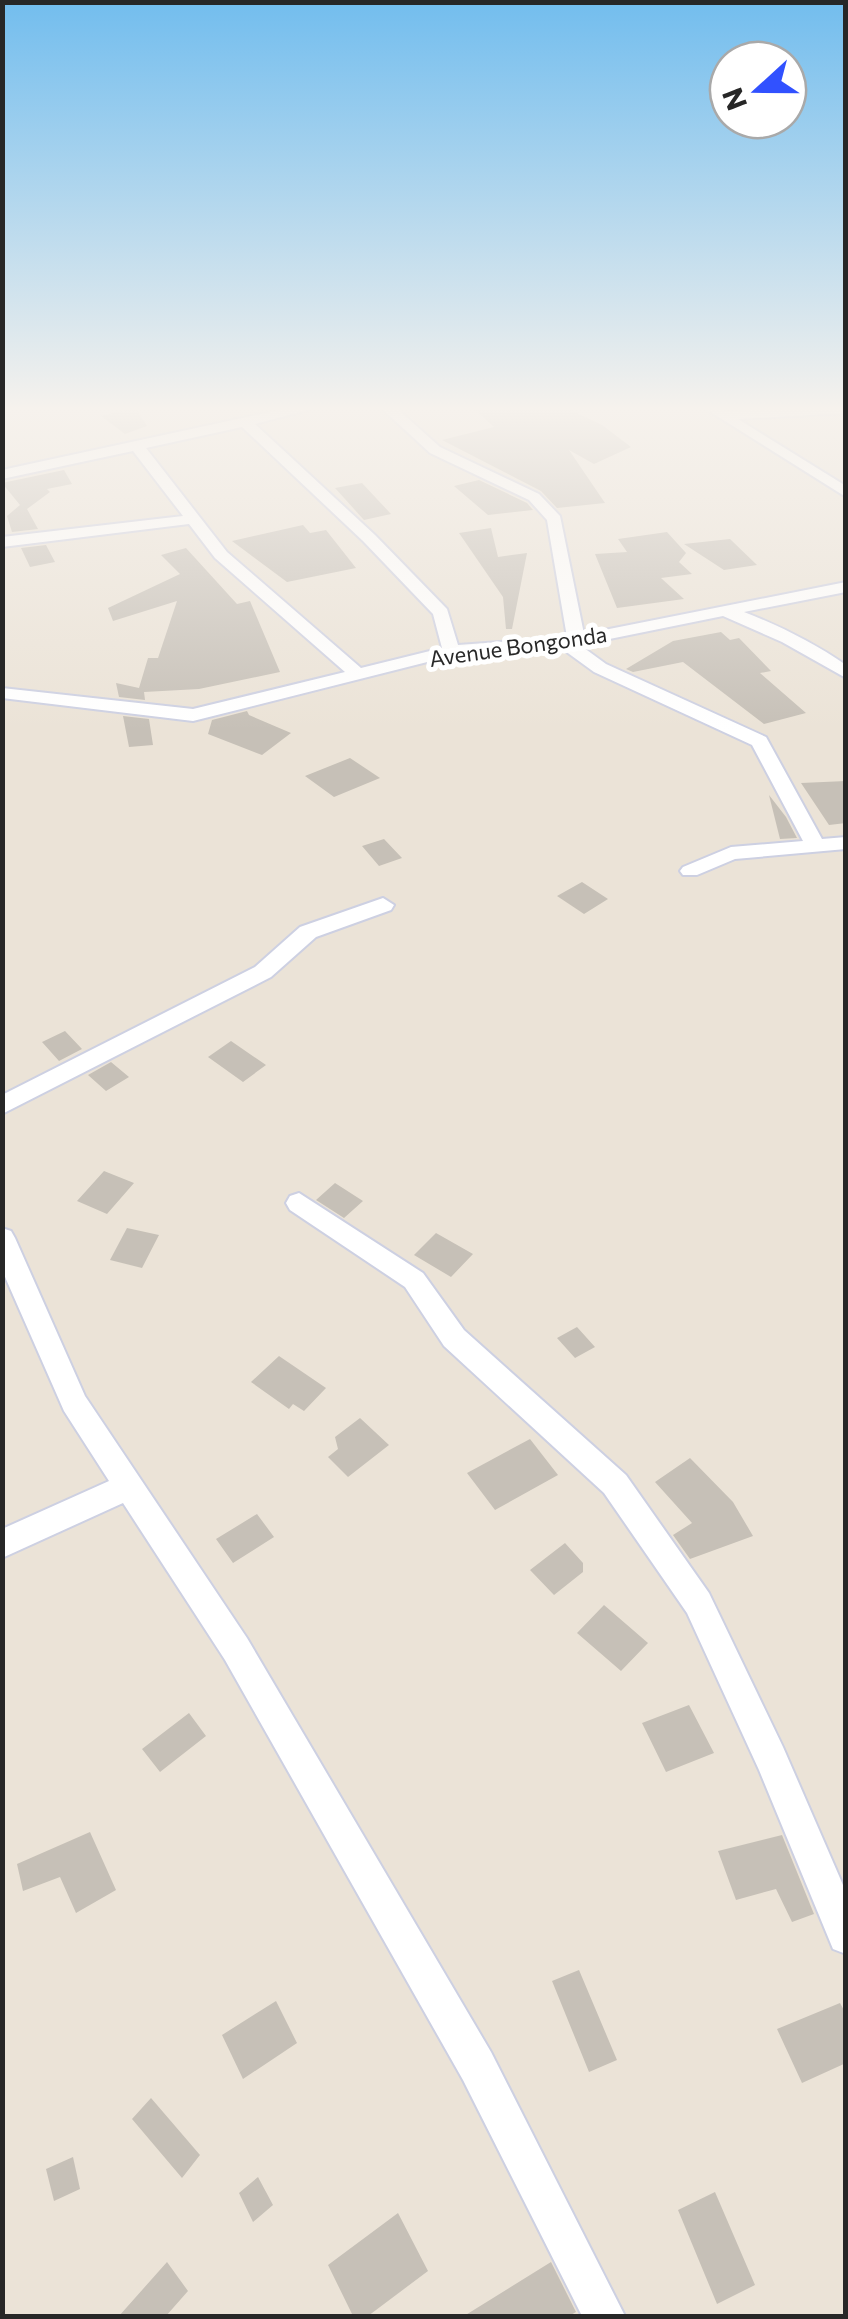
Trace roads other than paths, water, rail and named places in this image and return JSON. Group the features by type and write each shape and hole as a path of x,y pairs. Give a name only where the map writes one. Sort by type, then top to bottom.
{"street":[{"path":"190,514 221,556 358,676"},
{"path":"344,514 441,613 451,651"},
{"path":"549,514 554,519 571,642 600,668 759,741 816,846"},
{"path":"2,542 193,518"},
{"name":"Avenue Bongonda","path":"2,694 193,715 451,651 504,644 571,642 846,587"},
{"path":"724,611 772,627 846,673"},
{"path":"690,871 732,853 846,843"},
{"path":"2,1106 263,972 308,932 383,905"},
{"path":"299,1203 414,1280 454,1338 615,1484 698,1603 771,1759 846,1936"},
{"path":"2,1238 74,1403 236,1649 477,2066 604,2316"},
{"path":"2,1544 129,1486"}]}
